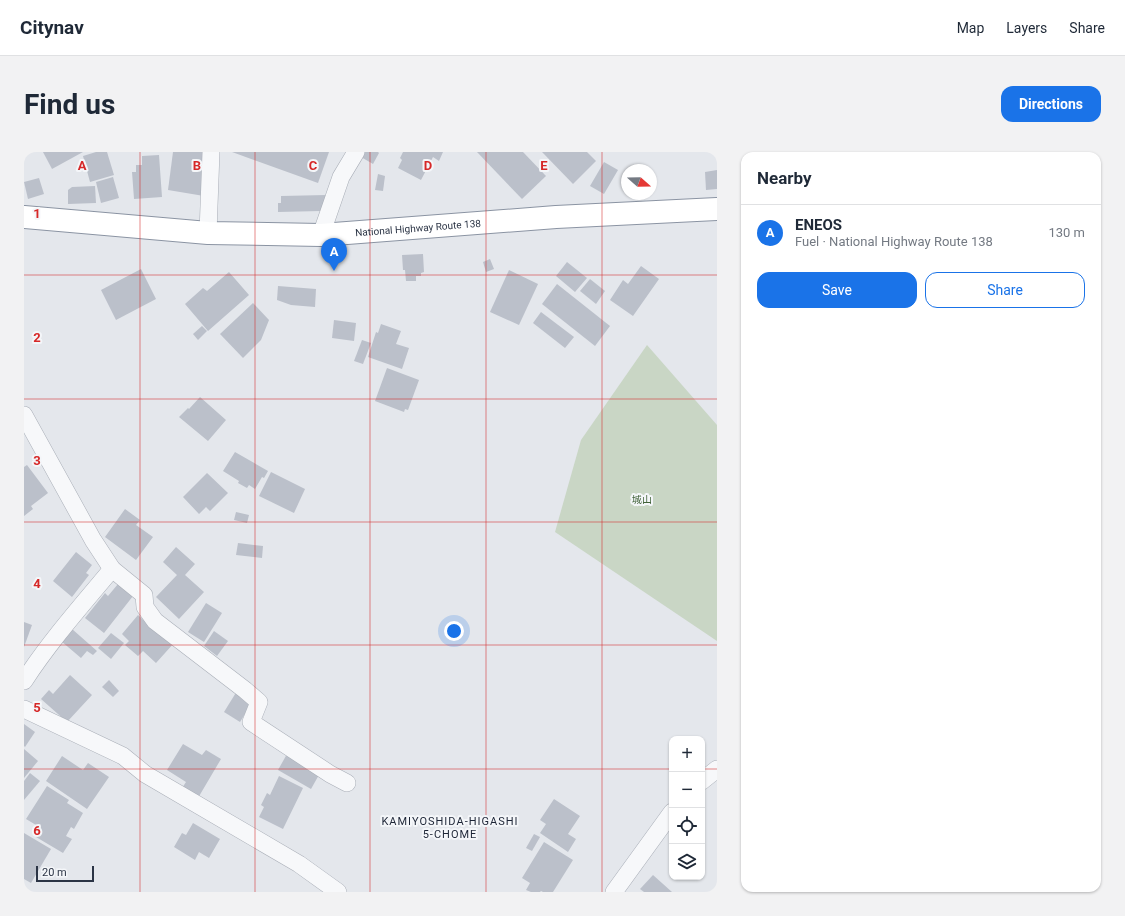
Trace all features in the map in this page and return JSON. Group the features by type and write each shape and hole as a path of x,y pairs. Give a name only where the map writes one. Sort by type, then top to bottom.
{"highway":[{"name":"National Highway Route 138","path":"24,217 208,233 321,235 556,217 717,209"}],"street":[{"path":"208,233 210,152"},
{"path":"321,235 342,177 356,152"},
{"path":"24,415 93,540 112,569 144,595 145,606 155,621 259,702 251,722 330,774 347,783"},
{"path":"24,681 64,628 112,569"},
{"path":"24,710 123,756 145,774 298,864 338,892"},
{"path":"705,779 717,769"},
{"path":"614,892 669,816"}],"green space":[{"name":"城山","path":"647,345 717,425 717,641 555,532 581,440"}],"building":[{"path":"43,152 83,152 52,169"},
{"path":"96,152 107,152 114,175 90,182 83,156"},
{"path":"173,152 204,152 204,196 168,190"},
{"path":"232,152 329,152 318,183"},
{"path":"364,152 379,153 373,164 361,157"},
{"path":"403,152 443,152 439,161 433,157 421,180 398,168 402,160 400,158"},
{"path":"477,152 523,152 546,176 522,199"},
{"path":"542,152 587,152 596,161 573,184"},
{"path":"159,155 162,197 134,199 132,172 136,172 136,165 142,165 142,156"},
{"path":"604,162 618,170 604,194 590,186"},
{"path":"717,170 717,189 706,190 705,172"},
{"path":"378,174 385,176 383,191 375,190"},
{"path":"113,177 119,198 101,203 96,182"},
{"path":"39,178 44,194 28,199 24,182"},
{"path":"95,186 96,203 68,204 68,190 72,187"},
{"path":"326,195 326,208 321,208 321,211 278,212 278,203 281,203 281,196"},
{"path":"423,254 424,272 421,273 421,276 416,276 416,281 406,281 405,270 403,270 402,255"},
{"path":"490,259 494,269 486,272 483,262"},
{"path":"567,262 587,278 575,292 556,276"},
{"path":"641,266 659,279 633,316 610,300 623,280 628,284"},
{"path":"141,269 156,299 116,320 101,290"},
{"path":"509,270 538,284 519,325 490,312"},
{"path":"229,272 249,295 208,331 185,304 203,288 207,291"},
{"path":"590,279 605,291 596,304 580,291"},
{"path":"557,284 610,326 595,346 542,304"},
{"path":"278,286 316,289 315,307 291,305 277,300"},
{"path":"253,303 269,320 261,340 243,358 220,334"},
{"path":"541,312 574,337 565,348 533,323"},
{"path":"334,320 356,323 354,341 332,338"},
{"path":"381,324 401,331 396,344 409,348 402,369 368,357 376,332 378,333"},
{"path":"202,326 207,331 198,340 193,334"},
{"path":"362,340 371,343 363,364 354,361"},
{"path":"387,368 419,380 408,410 405,409 404,412 375,401"},
{"path":"200,397 226,420 208,441 179,417"},
{"path":"235,452 268,471 264,478 262,477 255,489 249,485 247,488 238,483 239,481 223,471"},
{"path":"27,465 48,493 31,506 33,509 24,516 24,467"},
{"path":"271,472 305,489 294,513 259,496"},
{"path":"207,473 228,493 210,511 206,507 199,514 183,497"},
{"path":"125,509 140,520 136,525 153,537 136,560 105,537"},
{"path":"236,512 249,515 247,523 234,520"},
{"path":"238,543 263,546 262,558 236,555"},
{"path":"176,547 195,564 185,575 204,592 179,619 156,597 177,575 163,562"},
{"path":"76,552 92,565 86,573 89,575 72,597 53,581"},
{"path":"118,584 133,596 104,633 85,618 105,593 108,596"},
{"path":"206,603 222,613 204,642 188,632"},
{"path":"138,615 155,631 174,643 156,663 143,651 138,656 125,645 129,641 122,634"},
{"path":"24,622 32,625 24,647"},
{"path":"72,629 97,651 93,655 87,651 81,658 61,641"},
{"path":"214,631 228,641 217,656 204,646"},
{"path":"111,633 124,643 111,659 98,648"},
{"path":"70,675 92,695 67,722 41,699 49,690 53,694"},
{"path":"109,680 119,691 113,697 102,687"},
{"path":"237,691 253,701 240,722 224,712"},
{"path":"24,724 35,732 25,747 24,746"},
{"path":"183,744 202,755 206,750 221,759 198,798 182,788 186,782 167,770"},
{"path":"24,749 38,761 24,778"},
{"path":"287,754 320,773 311,789 278,770"},
{"path":"62,756 83,770 88,763 109,777 87,809 46,781"},
{"path":"30,773 40,781 24,800 24,781"},
{"path":"279,776 303,788 283,829 259,817 264,807 261,805 267,793 270,795"},
{"path":"47,786 69,800 67,803 83,813 74,829 71,827 66,836 72,839 63,853 36,837 41,828 26,819"},
{"path":"554,799 580,816 568,834 576,839 568,852 540,833 546,824 540,820"},
{"path":"193,823 220,839 209,858 199,852 195,860 174,847 182,833 186,835"},
{"path":"24,833 51,849 31,883 24,879"},
{"path":"534,834 540,837 532,851 526,848"},
{"path":"544,842 573,860 553,892 531,892 526,890 530,883 522,878"},
{"path":"653,875 672,892 644,892 640,889"}],"place":[{"name":"ENEOS","path":"334,271"}],"district":[{"name":"KAMIYOSHIDA-HIGASHI 5-CHOME","path":"450,827"}]}
